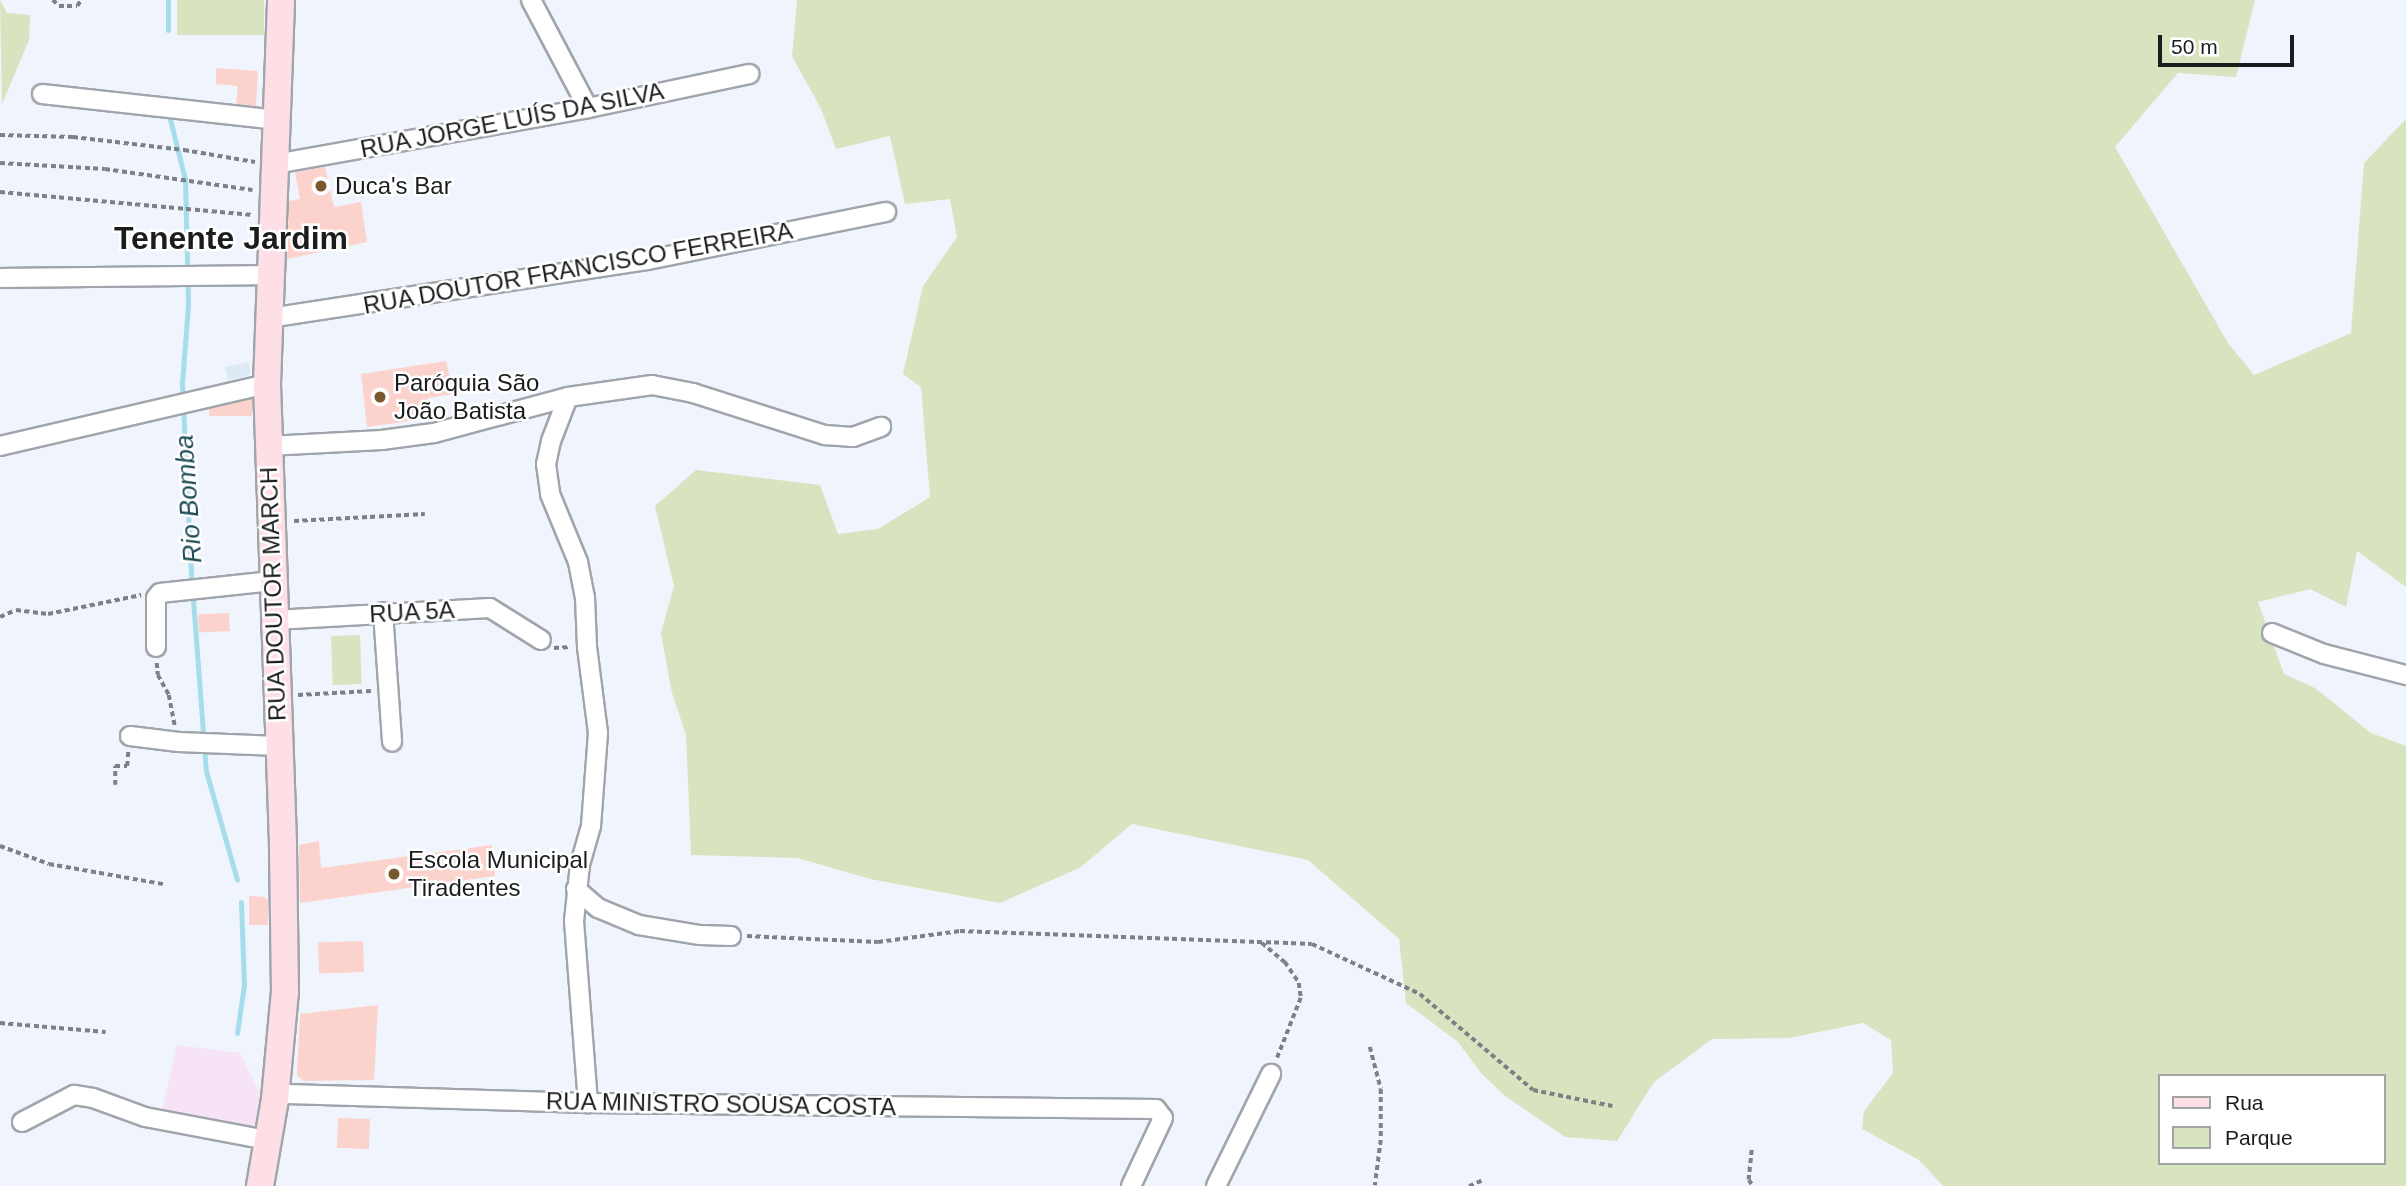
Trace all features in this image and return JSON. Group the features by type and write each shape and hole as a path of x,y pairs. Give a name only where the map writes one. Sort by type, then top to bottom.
{"main road":[{"name":"RUA DOUTOR MARCH","path":"260,1186 275,1099 285,992 286,940 267,384 282,0"}],"street":[{"path":"531,0 588,108"},
{"name":"RUA JORGE LUÍS DA SILVA","path":"275,164 588,108 750,74"},
{"path":"42,94 276,120"},
{"name":"RUA DOUTOR FRANCISCO FERREIRA","path":"269,318 648,260 886,212"},
{"path":"0,278 270,275"},
{"path":"0,446 267,384"},
{"path":"268,446 382,440 434,433 569,397 652,385 668,386 825,435 853,437 881,427"},
{"path":"569,397 551,441 546,464 550,494 578,562 585,597 587,647 598,733 591,826 576,890 573,921 588,1103"},
{"path":"156,647 156,598 160,593 272,581"},
{"name":"RUA 5A","path":"274,620 490,608 541,639"},
{"path":"383,612 393,742"},
{"path":"2272,633 2324,653 2406,675"},
{"path":"130,736 278,747"},
{"path":"576,890 598,908 639,925 700,935 731,936"},
{"path":"1216,1186 1271,1074"},
{"name":"RUA MINISTRO SOUSA COSTA","path":"275,1099 287,1094 588,1103 1156,1109 1163,1118 1130,1186"},
{"path":"22,1122 74,1095 145,1117 267,1140"}],"path":[{"path":"53,0 59,6 77,6 81,0"},
{"path":"0,135 73,137 275,164"},
{"path":"0,163 85,167 179,179 273,203"},
{"path":"0,192 191,208 273,203"},
{"path":"284,521 425,514"},
{"path":"0,617 16,610 48,614 108,599 160,593"},
{"path":"541,639 552,648 587,647"},
{"path":"156,647 158,675 169,695 186,742"},
{"path":"287,696 391,690"},
{"path":"116,785 115,766 127,766 130,736"},
{"path":"0,846 49,864 163,884"},
{"path":"731,936 878,942 960,931 1312,944 1420,994 1533,1090 1612,1106"},
{"path":"1261,942 1285,962 1299,983 1301,998 1271,1074"},
{"path":"0,1023 106,1032"},
{"path":"1370,1047 1381,1089 1381,1140 1376,1186"},
{"path":"1752,1150 1749,1180 1753,1186"},
{"path":"1469,1186 1483,1180"}],"shaded area":[{"path":"249,362 250,373 228,380 225,367"},
{"path":"177,1045 240,1053 260,1093 254,1131 161,1115"}],"green space":[{"path":"0,0 7,13 30,15 29,40 2,104"},
{"path":"177,0 264,0 264,35 177,35"},
{"path":"797,0 2255,0 2236,77 2178,73 2115,147 2228,343 2254,375 2351,333 2364,163 2406,119 2406,587 2357,551 2346,607 2310,589 2258,602 2284,674 2315,688 2371,733 2406,746 2406,1186 1943,1186 1919,1160 1862,1129 1864,1111 1893,1073 1891,1040 1863,1023 1789,1038 1712,1039 1654,1082 1617,1141 1565,1137 1505,1096 1481,1073 1458,1042 1406,1003 1399,939 1308,860 1132,824 1081,867 1000,903 870,879 798,858 691,855 686,735 672,693 661,633 674,586 655,506 696,470 820,485 838,534 878,529 930,497 921,387 903,374 923,286 957,237 950,199 905,204 890,136 836,149 821,109 792,56"},
{"path":"360,635 362,684 333,685 331,636"}],"building":[{"path":"216,68 258,71 256,106 236,104 238,86 216,84"},
{"path":"325,167 334,207 361,202 367,242 287,259 289,201 300,199 295,172"},
{"path":"446,361 454,394 428,398 432,418 367,427 361,374"},
{"path":"209,399 252,399 252,416 209,416"},
{"path":"229,613 230,631 199,633 198,615"},
{"name":"Escola Municipal Tiradentes","path":"319,841 321,868 492,845 495,876 300,903 299,845"},
{"path":"249,896 265,897 268,901 268,925 249,925"},
{"path":"363,941 364,972 319,974 318,943"},
{"path":"378,1005 374,1080 303,1081 297,1075 300,1014"},
{"path":"338,1118 370,1119 369,1149 337,1148"}],"waterway":[{"name":"Rio Bomba","path":"168,0 168,30"},
{"name":"Rio Bomba","path":"169,115 185,179 188,305 182,383 191,573 206,771 237,880"},
{"name":"Rio Bomba","path":"237,1033 244,985 241,902"}],"place":[{"name":"Duca's Bar","path":"321,186"},
{"name":"Paróquia São João Batista","path":"380,397"},
{"name":"Escola Municipal Tiradentes","path":"394,874"}],"district":[{"name":"Tenente Jardim","path":"231,238"}]}
